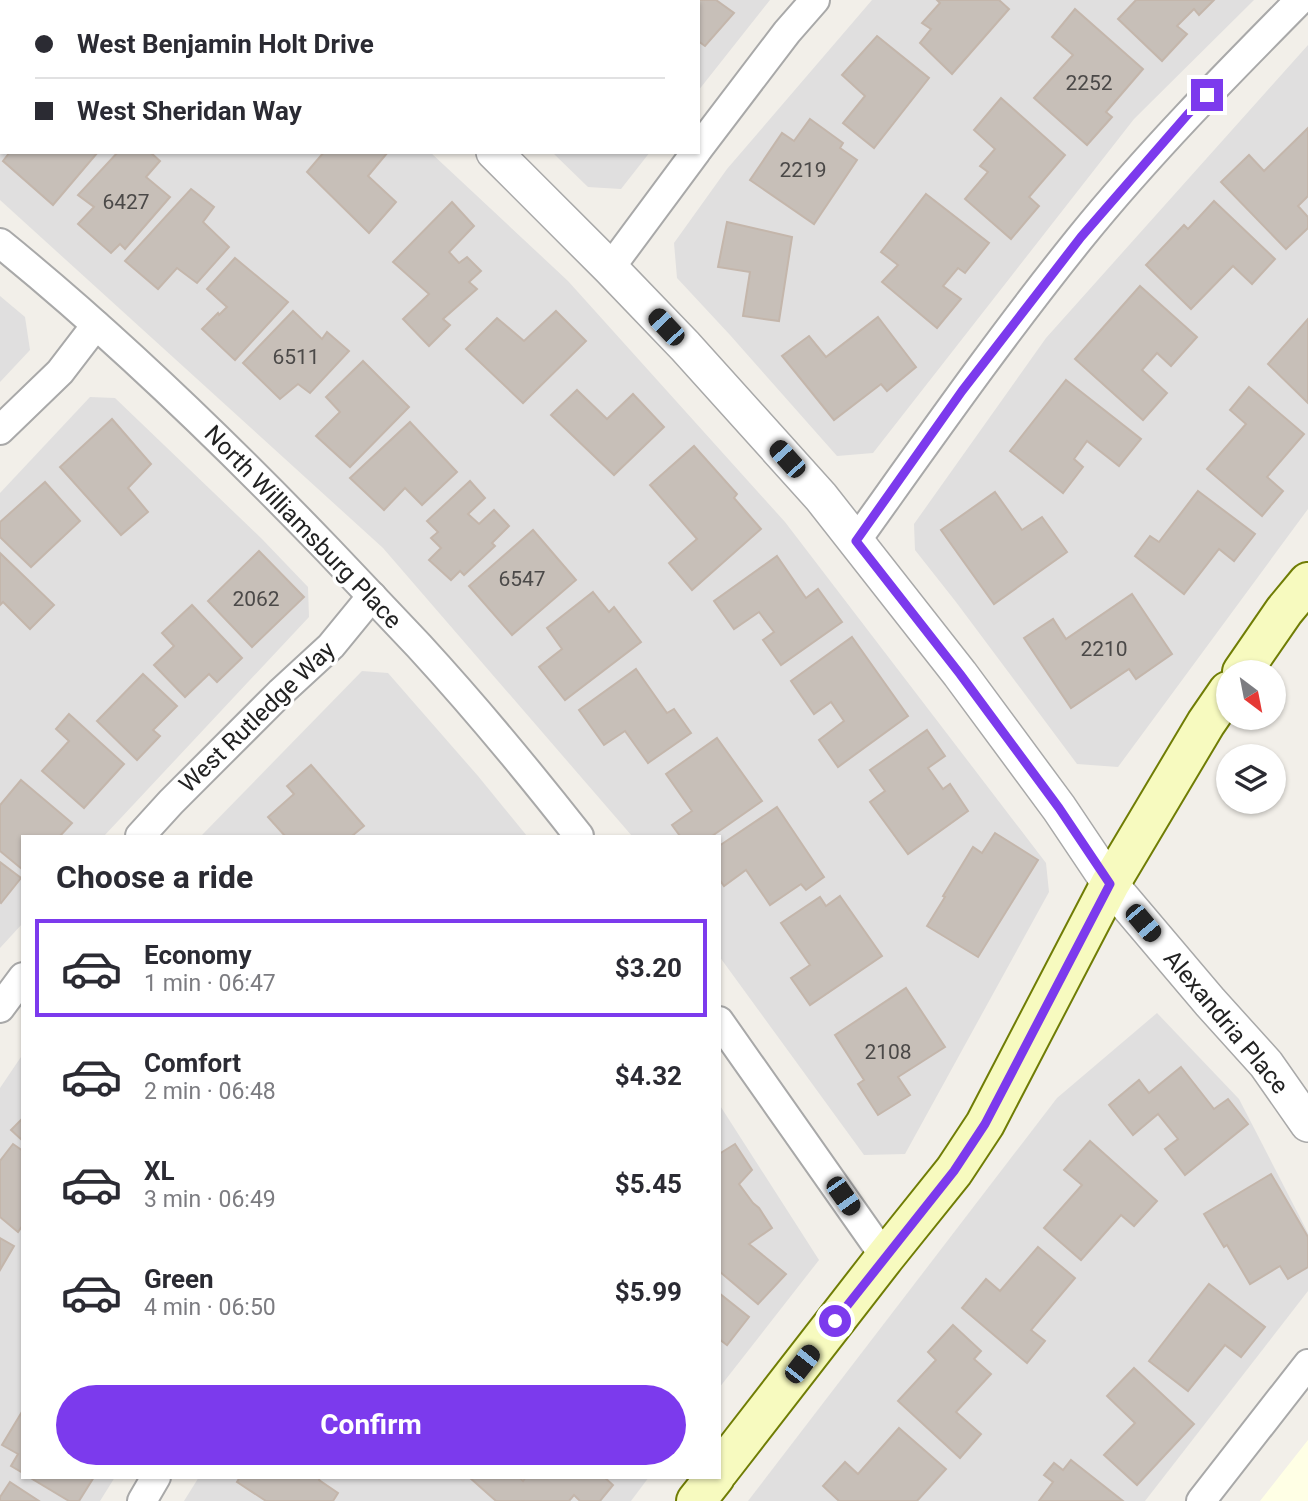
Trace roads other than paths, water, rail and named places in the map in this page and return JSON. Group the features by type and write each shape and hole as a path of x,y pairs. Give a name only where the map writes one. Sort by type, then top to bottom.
{"main road":[{"path":"1250,660 1308,582"},
{"path":"721,1468 954,1171 985,1124 1110,884 1216,708"},
{"path":"696,1501 713,1479"}],"street":[{"path":"700,146 787,32 815,0"},
{"path":"856,541 962,391 1081,237 1188,114 1300,0"},
{"name":"Alexandria Place","path":"496,154 685,346 821,497 960,674 1059,808 1110,884 1266,1064 1308,1124"},
{"path":"610,268 694,154"},
{"name":"North Williamsburg Place","path":"0,243 96,325 270,489 420,647 578,835"},
{"path":"0,430 60,372 96,325"},
{"name":"West Rutledge Way","path":"141,835 281,692 331,646 372,596"},
{"path":"0,1008 21,980"},
{"path":"721,1024 885,1257"},
{"path":"1201,1501 1308,1364"},
{"path":"142,1501 155,1479"}]}
